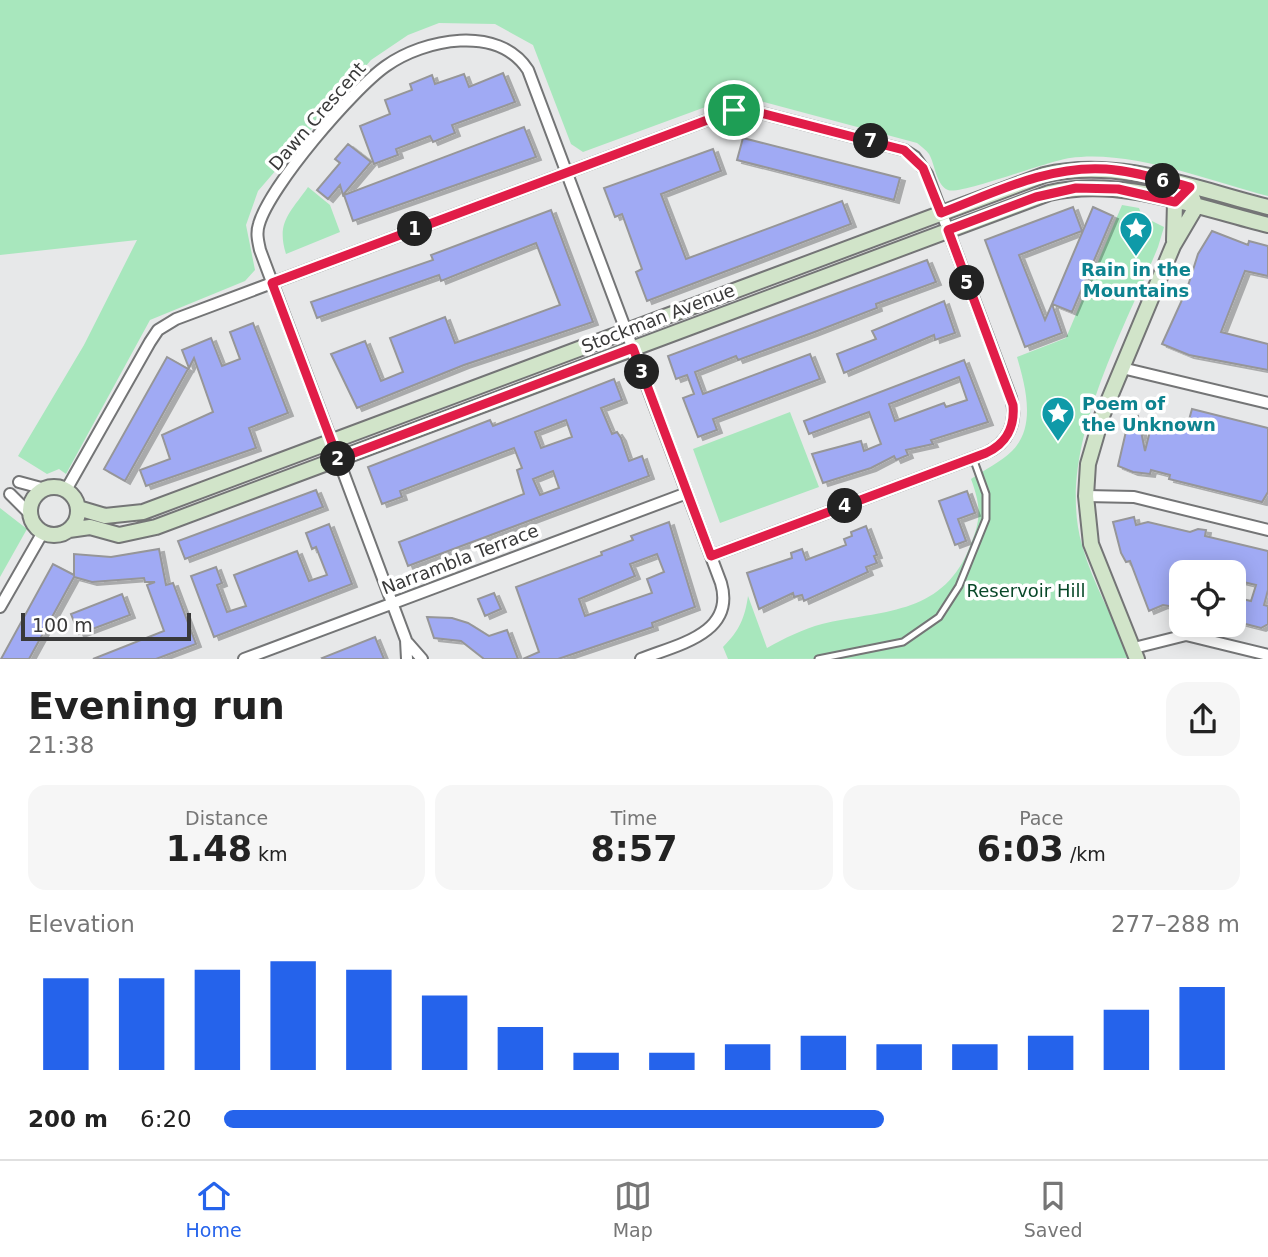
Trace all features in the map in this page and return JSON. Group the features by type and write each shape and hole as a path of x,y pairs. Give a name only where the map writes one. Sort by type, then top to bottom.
{"street":[{"name":"Dawn Crescent","path":"406,640 272,283 257,236 260,222 271,200 297,163 369,80 399,58 422,48 471,42 496,45 517,57 531,77 724,597 721,612 714,625 696,638 641,659"},
{"path":"66,490 158,330 176,319 728,112 747,110 904,150 923,168 1013,405 1013,418 1006,437 992,450 973,458 711,556"},
{"name":"Stockman Avenue","path":"69,530 90,527 119,535 144,531 633,348 944,222 1037,177 1074,169 1121,171 1268,207"},
{"path":"1173,246 1177,221 1175,202 1190,187 1196,207 1173,246 1094,439 1086,496 1096,559 1136,653 1186,635 1268,655"},
{"name":"Stockman Avenue","path":"78,508 105,516 134,515 626,331 944,222 1036,197 1076,188 1118,189 1268,225"},
{"path":"1122,368 1268,403"},
{"path":"10,494 22,502 43,532 56,534 69,530 74,524 78,508 74,497 66,490 56,487 45,489 19,482"},
{"path":"31,515 32,501 45,489"},
{"name":"Narrambla Terrace","path":"244,659 687,493"},
{"path":"1086,496 1134,497 1268,530"},
{"path":"0,607 43,532"},
{"path":"406,640 407,659"},
{"path":"406,640 422,659"}],"lane":[{"path":"818,659 896,644 915,635 939,617 959,586 986,519 986,494 973,458"}],"green space":[{"path":"0,0 1268,0 1268,196 1144,162 1093,156 1059,160 969,188 948,190 938,179 929,154 917,143 738,95 583,152 571,144 533,45 495,24 439,23 408,35 371,60 258,191 246,225 255,270 245,281 150,320 66,474 59,469 47,474 18,456 84,345 137,240 0,255"},
{"path":"308,187 330,205 340,232 286,254 283,234 286,218"},
{"name":"Reservoir Hill","path":"1122,205 1139,208 1142,216 1164,227 1097,393 1085,432 1078,471 1076,509 1087,560 1129,658 728,659 723,647 740,624 748,596 767,648 815,626 906,607 942,588 956,572 968,551 978,523 977,499 971,479 1012,451 1024,430 1027,418 1026,392 1017,357 1066,338"},
{"path":"790,412 819,487 720,523 693,449"},
{"path":"0,508 27,529 0,577"}],"building":[{"path":"503,73 515,102 452,125 455,133 433,142 430,136 396,149 398,155 374,164 360,126 390,114 385,100 412,90 410,84 432,75 435,84 464,74 469,87"},
{"path":"524,127 536,157 353,221 344,195"},
{"path":"743,138 900,178 894,200 737,160"},
{"path":"348,144 371,162 343,195 340,185 328,199 317,190 340,163 335,159"},
{"path":"713,149 721,171 661,194 686,259 842,201 851,224 647,301 636,272 642,269 622,214 615,217 604,188"},
{"path":"1073,207 1082,231 1019,255 1045,320 1052,304 1062,333 1025,347 985,240"},
{"path":"1093,207 1113,216 1072,312 1052,304"},
{"path":"551,210 593,322 464,365 357,408 331,354 365,341 381,381 403,372 390,338 445,317 455,343 560,305 536,243 441,281 439,275 317,318 311,302 433,260 431,255"},
{"path":"1212,231 1248,245 1249,241 1268,246 1268,276 1245,271 1221,332 1268,344 1268,370 1189,355 1162,344 1187,289 1198,254"},
{"path":"927,260 936,282 876,304 877,308 812,333 738,360 736,356 695,372 703,394 810,354 820,379 713,419 717,430 698,437 683,398 694,394 687,375 676,379 668,356"},
{"path":"944,301 955,333 935,340 934,335 844,373 837,354 876,339 872,331"},
{"path":"253,323 288,413 249,428 256,448 146,486 140,470 170,459 162,435 213,412 194,358 189,368 182,350 211,338 222,366 240,359 230,332"},
{"path":"167,357 188,369 125,481 104,469"},
{"path":"964,360 988,422 931,440 933,444 906,450 908,455 896,460 894,456 871,468 823,483 812,454 861,441 864,451 881,444 869,412 809,434 804,421","holes":["959,377 967,400 946,407 944,403 895,421 889,404"]},
{"path":"614,379 622,400 601,408 612,434 617,432 621,438 629,461 642,456 649,476 408,566 399,542 524,494 517,470 522,468 514,448 400,491 402,497 382,504 368,467 490,420 493,426","holes":["566,420 572,437 541,448 535,432","553,471 559,488 540,495 533,479"]},
{"path":"1192,409 1268,428 1268,492 1262,502 1169,479 1170,475 1151,470 1150,474 1133,472 1118,466 1127,427 1124,427 1130,418 1138,416 1145,451 1153,419 1187,427"},
{"path":"316,490 323,507 185,559 178,541"},
{"path":"967,491 975,513 958,519 966,541 955,545 939,501"},
{"path":"1134,517 1136,525 1148,522 1190,532 1206,530 1205,536 1268,551 1268,590 1264,605 1268,606 1268,624 1261,628 1246,624 1246,600 1251,601 1256,585 1246,583 1246,560 1169,560 1169,606 1163,605 1149,611 1130,561 1126,562 1121,553 1113,522"},
{"path":"669,522 695,607 652,623 653,627 558,659 523,659 539,652 516,587 602,555 601,552 633,540 631,536","holes":["657,554 664,572 647,579 652,593 585,616 579,599 635,576 630,564"]},
{"path":"329,524 352,584 214,637 191,576 216,567 222,583 217,585 227,612 246,606 234,575 297,551 309,581 327,575 316,547 312,549 306,533"},
{"path":"866,526 877,555 874,556 877,563 866,567 868,572 804,601 802,595 794,597 793,593 759,609 747,573 792,558 791,553 802,549 806,560 846,545 844,539 852,536 851,532"},
{"path":"159,549 166,585 173,583 196,644 156,659 93,659 164,631 147,585 155,582 145,582 144,578 92,582 74,577 29,659 1,659 53,564 74,575 74,554 111,557"},
{"path":"494,593 501,609 485,616 478,599"},
{"path":"122,594 130,615 79,634 71,614"},
{"path":"427,617 452,618 468,623 489,636 507,630 518,659 484,659 461,641 434,638"},
{"path":"375,637 384,659 322,658"}],"place":[{"name":"Rain in the Mountains","path":"1136,258"},
{"name":"Poem of the Unknown","path":"1058,443"}],"route":[{"path":"734,110 753,111 904,150 920,162 941,213 1044,175 1074,169 1121,171 1190,187 1175,202 1104,188 1062,190 948,230 1013,405 1013,418 1006,437 998,447 986,453 711,556 633,348 338,459 272,283 734,110"}]}
